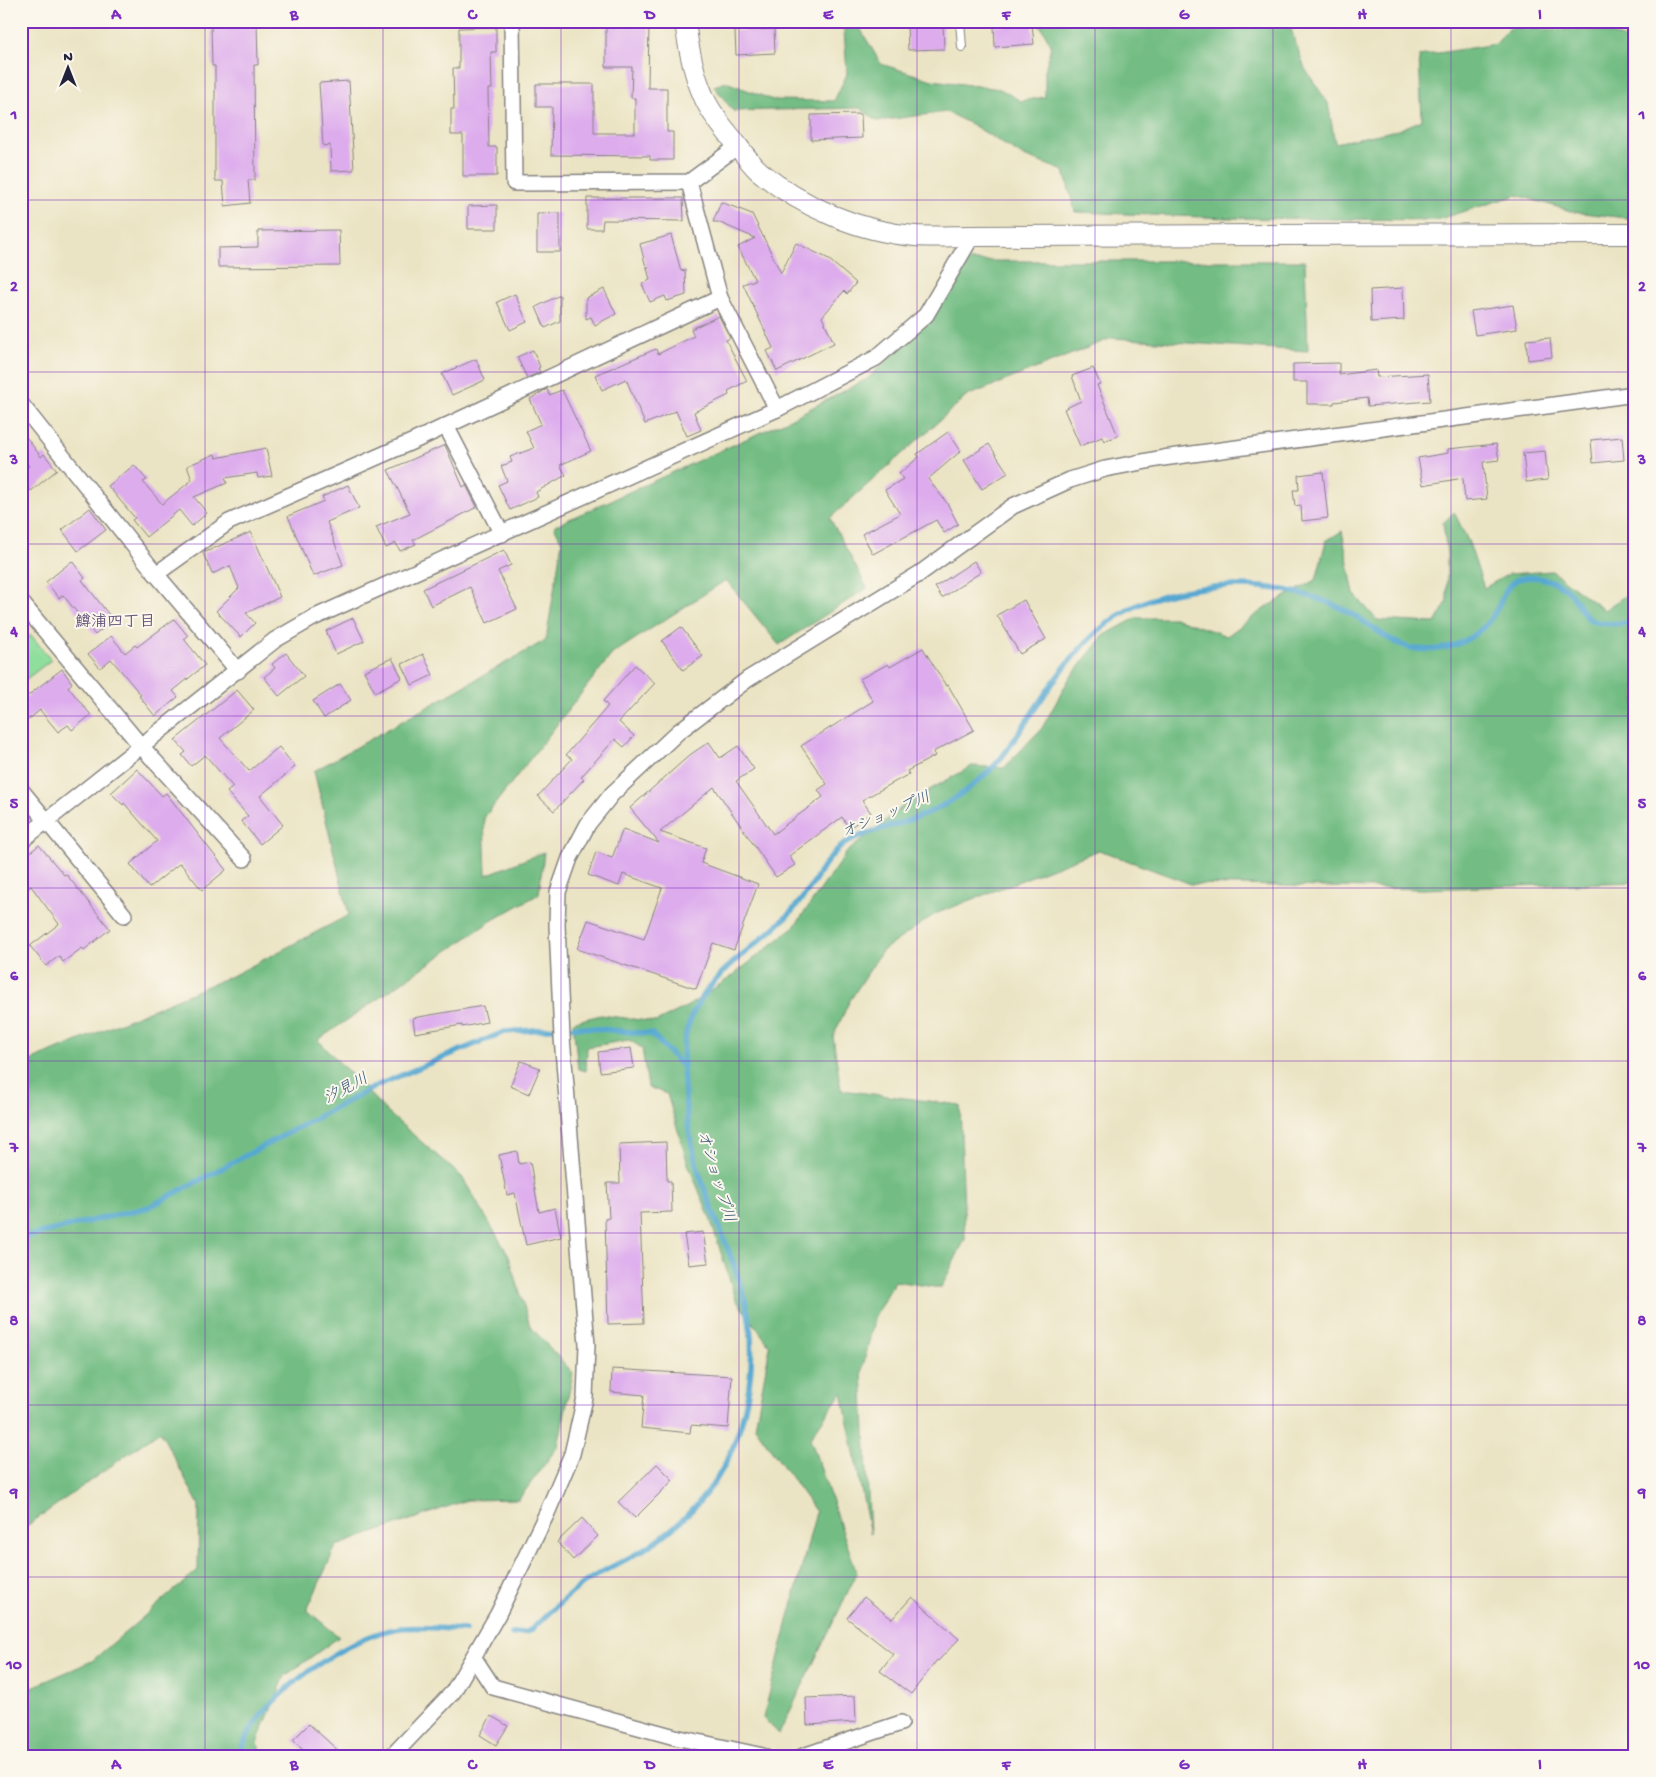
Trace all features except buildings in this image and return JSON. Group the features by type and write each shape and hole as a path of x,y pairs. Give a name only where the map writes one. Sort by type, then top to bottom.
{"street":[{"path":"512,21 514,183 689,182 738,146"},
{"path":"685,21 688,41 703,96 721,124 758,170 781,187 842,219 914,236 1635,234"},
{"path":"689,182 720,298 777,409"},
{"path":"21,841 275,640 314,618 777,409 876,358 926,315 972,236"},
{"path":"156,574 229,522 446,426 720,298"},
{"path":"392,1756 452,1692 474,1658 498,1614 547,1513 572,1454 585,1398 587,1336 562,1037 558,892 570,858 588,824 612,794 678,732 748,680 919,574 1013,506 1070,480 1105,469 1154,460 1635,394"},
{"path":"21,404 156,574 238,671"},
{"path":"446,426 502,534"},
{"path":"21,602 141,746 244,859"},
{"path":"21,790 124,915"},
{"path":"474,1658 493,1687 675,1736 763,1756"},
{"path":"803,1756 901,1723"}],"lane":[{"path":"960,21 962,46"}],"green space":[{"path":"830,21 861,21 861,30 881,64 932,80 1000,89 1021,101 1045,97 1045,71 1051,45 1038,21 1288,21 1305,69 1328,103 1335,143 1398,130 1422,120 1419,56 1496,44 1509,28 1602,31 1635,42 1635,219 1574,212 1517,195 1436,220 1229,218 1075,212 1064,171 1021,155 973,125 946,112 877,121 860,108 733,111 714,86 726,82 773,100 834,101 847,74 844,29 830,26"},
{"path":"969,261 1305,261 1308,351 1112,338 967,396 830,518 867,588 779,645 726,580 612,654 484,818 486,875 544,852 539,894 491,921 318,1040 387,1112 462,1177 509,1256 530,1326 573,1373 558,1446 519,1499 467,1500 336,1546 307,1610 339,1637 285,1676 258,1740 260,1756 21,1756 21,1692 92,1661 198,1570 199,1505 160,1431 21,1530 21,1065 236,974 349,915 314,771 546,640 562,542 554,526 786,421 867,379 928,322"},
{"path":"1454,512 1469,543 1484,588 1509,574 1552,571 1604,610 1635,589 1635,882 1423,889 1191,884 1099,850 935,914 882,951 849,1002 833,1037 841,1090 960,1105 965,1239 941,1288 895,1281 875,1316 862,1371 870,1534 842,1392 810,1438 857,1573 779,1734 763,1718 816,1512 755,1427 770,1346 736,1300 710,1218 688,1164 667,1094 648,1087 642,1048 629,1040 587,1047 586,1071 578,1069 573,1022 601,1015 656,1022 688,1006 731,977 794,927 847,852 908,802 972,766 1004,768 1042,728 1069,679 1103,636 1136,618 1175,618 1227,636 1268,606 1316,580 1326,541 1342,531 1354,594 1377,620 1435,623 1447,602 1447,553 1443,523"},
{"path":"31,635 51,660 21,683 21,643"}],"waterway":[{"name":"オショップ川","path":"512,1634 532,1629 582,1584 642,1551 675,1527 711,1487 723,1468 733,1446 747,1399 751,1350 750,1326 738,1276 702,1182 694,1155 688,1127 685,1098 683,1065 685,1036 695,1009 706,991 732,963 788,915 807,893 828,860 841,846 864,834 932,811 969,789 1002,756 1055,680 1087,642 1125,612 1147,601 1173,593 1195,589 1240,586 1286,590 1330,603 1350,613 1399,644 1429,650 1453,646 1473,635 1490,619 1505,591 1511,584 1519,579 1533,577 1561,585 1571,594 1586,616 1593,621 1611,624 1635,622"},
{"name":"汐見川","path":"21,1238 149,1207 378,1085 504,1032 578,1027 652,1034 683,1067"},
{"name":"オショップ川","path":"239,1756 247,1735 262,1714 282,1694 304,1674 354,1643 378,1633 400,1628 424,1627 465,1630"}],"district":[{"name":"鱒浦四丁目","path":"115,620"}]}
